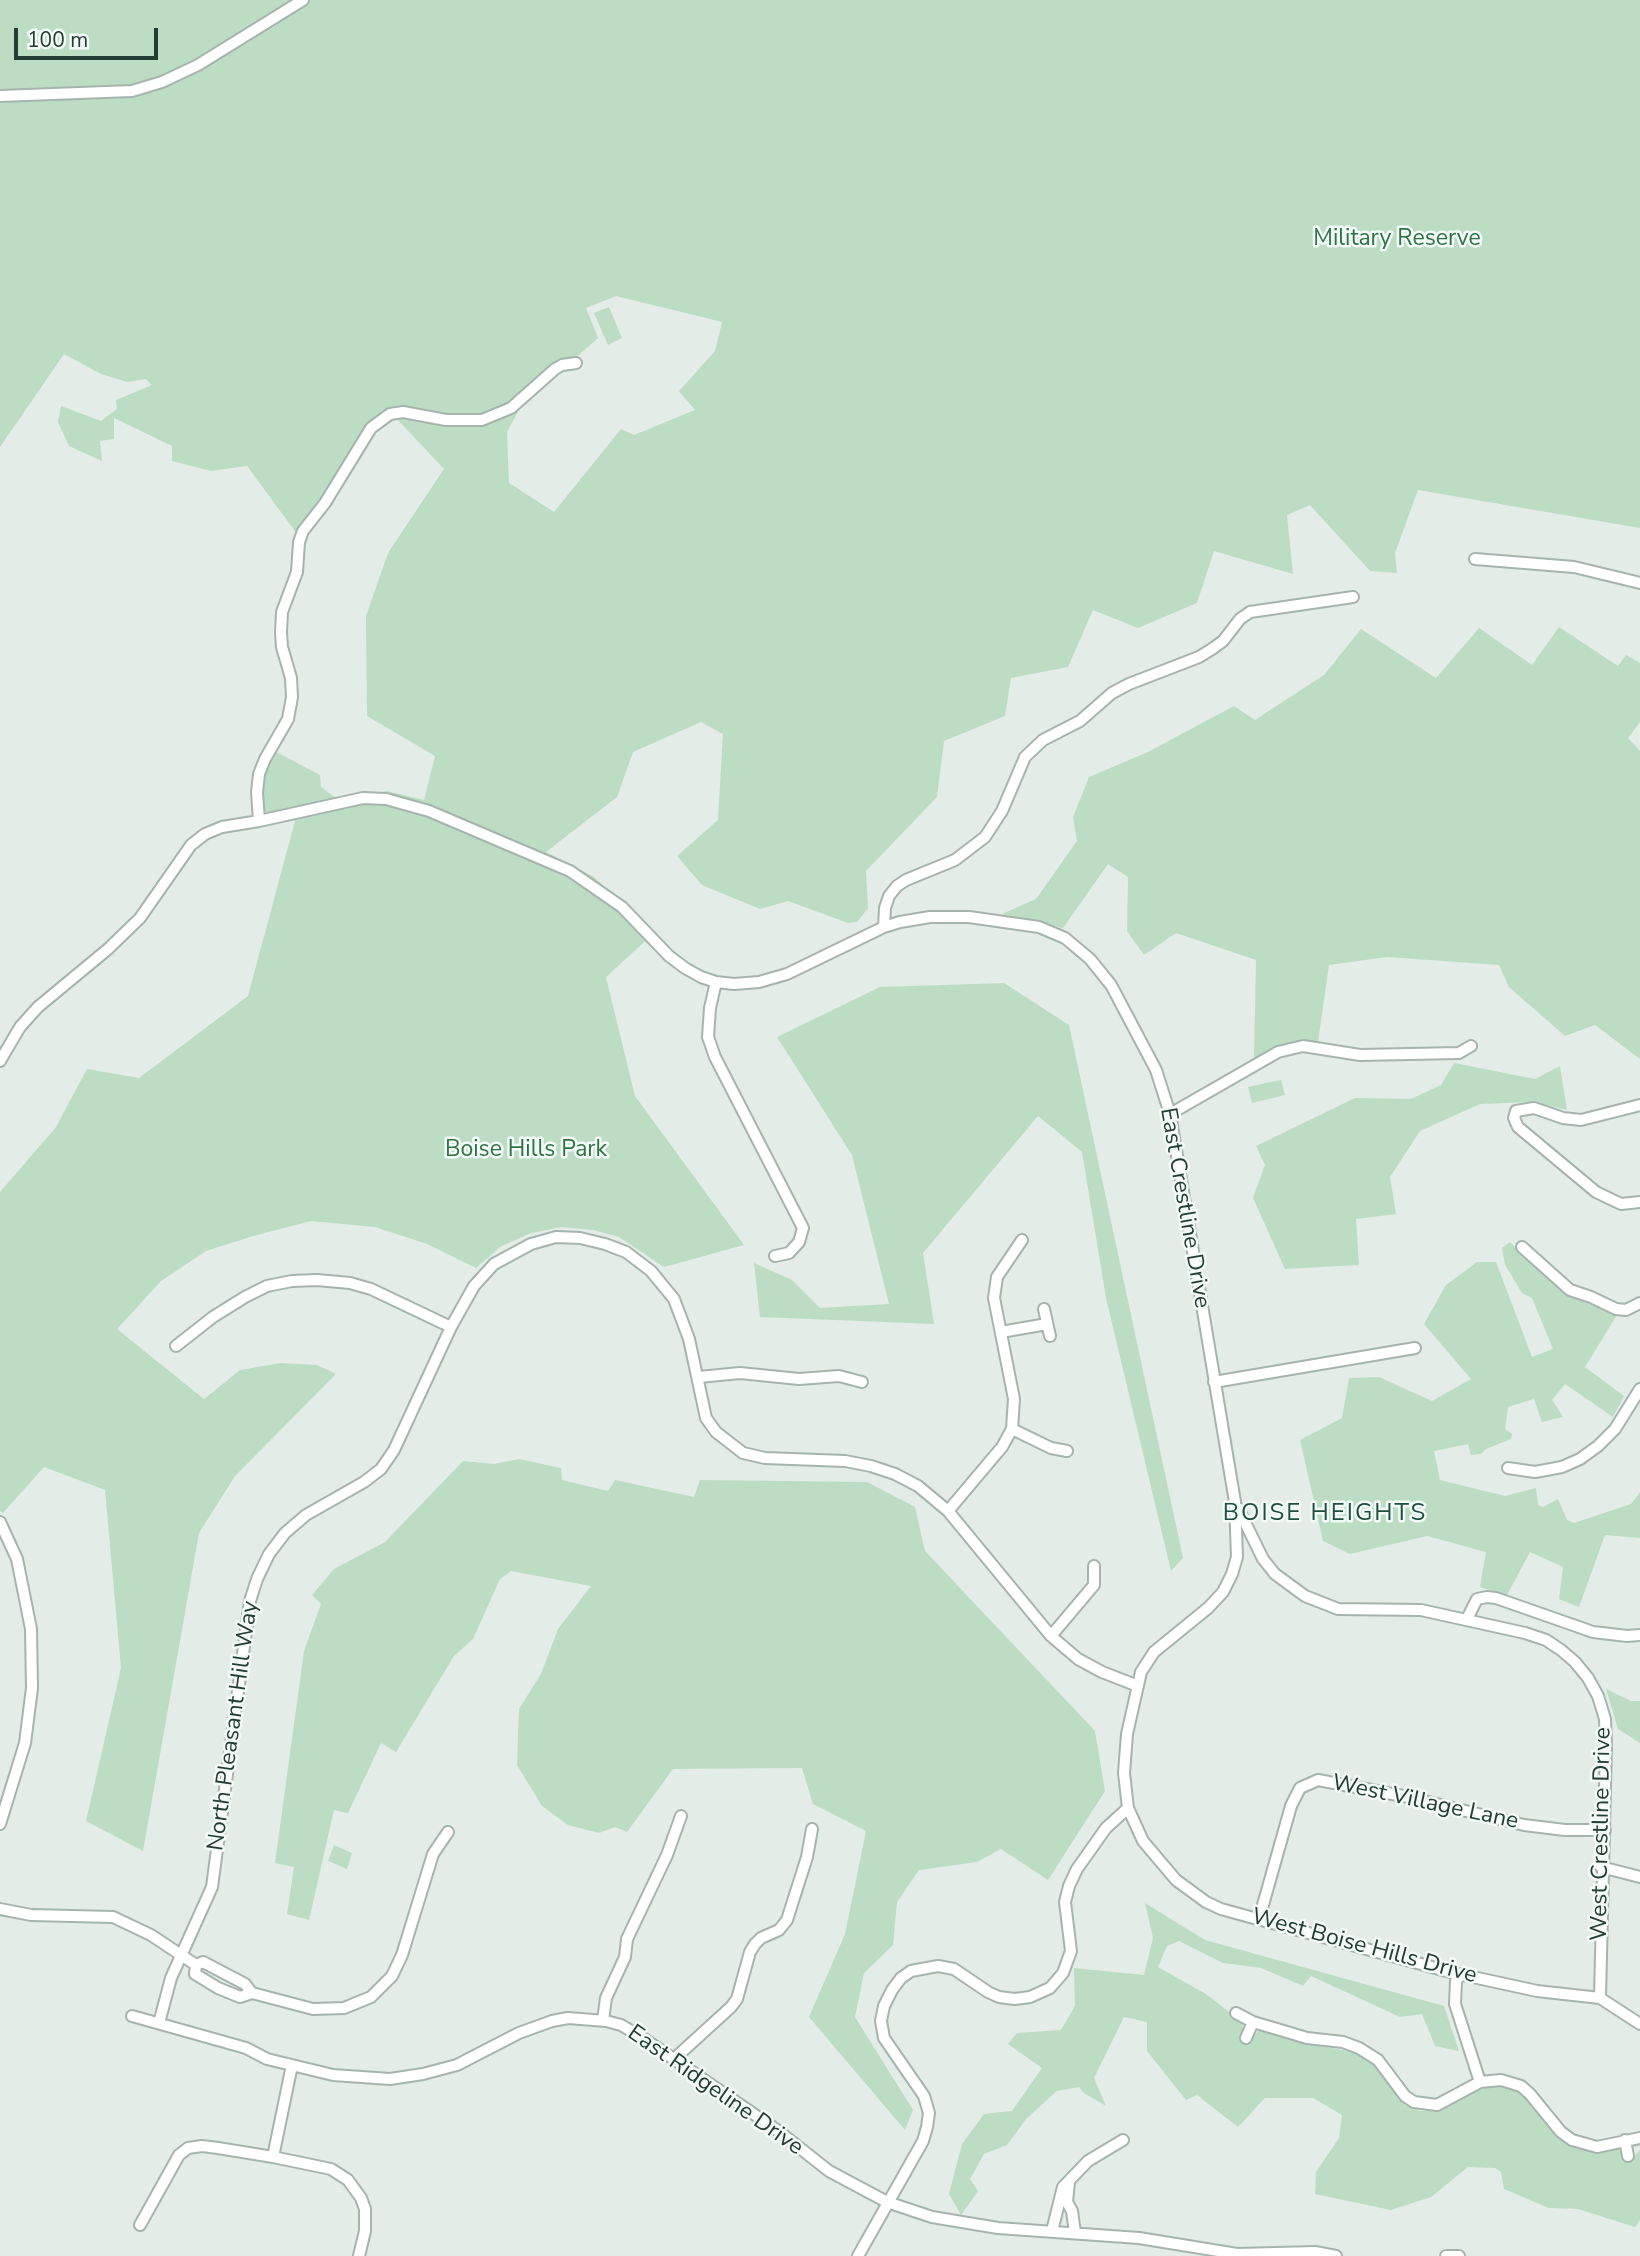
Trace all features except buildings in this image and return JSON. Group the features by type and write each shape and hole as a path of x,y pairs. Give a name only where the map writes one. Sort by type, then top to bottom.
{"street":[{"path":"0,96 132,91 162,82 198,65 303,0"},
{"path":"259,821 259,774 288,719 292,697 291,678 282,647 281,632 282,612 297,572 299,542 303,531 325,503 371,428 390,414 403,412 446,420 482,420 510,408 555,369 576,363"},
{"path":"1475,559 1574,567 1640,583"},
{"path":"884,927 885,908 897,886 956,860 985,837 1002,811 1025,757 1043,740 1080,721 1112,693 1212,649 1250,612 1353,597"},
{"name":"East Crestline Drive","path":"0,1061 20,1027 38,1007 108,949 140,918 191,845 205,834 222,827 363,798 386,799 417,807 570,872 622,907 669,956 701,977 716,982 759,982 787,974 884,927 900,922 930,917 968,917 1039,927 1065,938 1090,959 1111,985 1156,1070 1170,1114 1235,1502"},
{"path":"716,982 710,1008 708,1037 715,1057 803,1228 799,1242 789,1253 775,1256"},
{"path":"1170,1114 1278,1052 1304,1046 1360,1055 1458,1053 1471,1046"},
{"path":"1640,1105 1581,1120 1563,1118 1534,1108 1516,1111 1514,1118 1518,1126 1596,1192 1621,1203 1640,1202"},
{"name":"North Pleasant Hill Way","path":"159,2023 171,1978 212,1887 250,1601 257,1579 285,1533 306,1515 364,1482 381,1469 394,1450 451,1327 474,1286 494,1264 531,1244 556,1237 580,1238 626,1252 651,1271 674,1299 684,1322 699,1377 706,1418 716,1433 743,1452 765,1458 845,1461 895,1474 918,1486 948,1511 1051,1636 1078,1659 1138,1686"},
{"path":"948,1511 1002,1447 1012,1429 1014,1399 994,1298 997,1277 1022,1240"},
{"path":"1522,1247 1570,1290 1616,1309 1626,1310 1640,1303"},
{"path":"176,1346 213,1317 245,1297 267,1286 292,1281 350,1283 371,1289 451,1327"},
{"path":"1001,1332 1049,1330 1044,1309"},
{"path":"1214,1382 1415,1348"},
{"path":"699,1377 740,1374 799,1379 839,1376 862,1382"},
{"path":"1508,1468 1535,1472 1562,1467 1580,1459 1615,1429 1640,1389"},
{"path":"1012,1429 1051,1448 1067,1451"},
{"path":"859,2256 923,2141 929,2113 918,2084 884,2038 881,2021 884,2006 901,1978 911,1971 938,1966 954,1969 999,1997 1015,1999 1030,1997 1050,1988 1063,1973 1071,1951 1065,1902 1069,1886 1077,1868 1106,1828 1128,1808 1124,1755 1141,1672 1154,1652 1208,1608 1227,1583 1237,1557 1235,1502"},
{"name":"West Crestline Drive","path":"1235,1502 1263,1559 1275,1574 1305,1597 1324,1605 1352,1611 1421,1610 1525,1633 1546,1640 1575,1662 1588,1678 1598,1696 1605,1719 1600,1998"},
{"path":"0,1522 17,1559 29,1618 32,1688 25,1744 0,1824"},
{"path":"1051,1636 1094,1586 1094,1566"},
{"path":"1467,1619 1477,1599 1487,1597 1593,1632 1640,1635"},
{"name":"West Village Lane","path":"1259,1919 1291,1806 1300,1788 1318,1780 1414,1798 1524,1825 1565,1830 1605,1830"},
{"name":"West Boise Hills Drive","path":"1128,1808 1143,1841 1175,1880 1213,1906 1461,1974 1537,1991 1600,1998 1640,2024"},
{"path":"603,2020 606,1998 625,1957 627,1940 658,1877 681,1816"},
{"path":"674,2059 731,2007 737,1999 750,1952 755,1944 761,1938 779,1930 787,1920 807,1857 812,1829"},
{"path":"0,1909 31,1915 113,1917 151,1935 196,1965 195,1974 240,1997 252,1993 321,2010 344,2008 371,1997 392,1976 433,1854 449,1832"},
{"path":"1601,1867 1640,1877"},
{"path":"1461,1974 1455,1981 1455,2004 1480,2082"},
{"path":"1236,2013 1253,2022 1307,2038 1343,2042 1360,2048 1378,2060 1405,2096 1423,2105 1437,2105 1480,2082 1501,2080 1521,2086 1561,2132 1572,2140 1597,2147 1640,2138"},
{"name":"East Ridgeline Drive","path":"132,2016 246,2048 268,2059 292,2065 333,2075 390,2079 412,2077 457,2065 519,2033 552,2021 568,2018 603,2020 632,2031 674,2059 777,2130 829,2171 887,2202 932,2217 998,2228 1139,2238 1237,2255 1315,2252 1336,2256"},
{"path":"1247,2038 1253,2022"},
{"path":"274,2157 292,2065"},
{"path":"1052,2231 1063,2207 1063,2187 1088,2161 1123,2140"},
{"path":"1625,2140 1628,2156"},
{"path":"140,2225 179,2155 188,2148 218,2147 331,2169 348,2180 365,2208 365,2231 359,2256"},
{"path":"1063,2207 1075,2233"},
{"path":"1446,2256 1460,2256"}],"green space":[{"path":"0,0 1640,0 1640,528 1418,490 1395,553 1397,573 1370,571 1310,505 1287,515 1293,574 1214,551 1197,603 1138,628 1093,610 1068,667 1011,678 1005,716 944,741 937,797 866,871 868,908 857,922 848,923 788,901 760,909 702,885 677,856 718,820 723,734 701,722 633,752 617,797 546,852 594,877 654,933 606,977 635,1096 744,1245 664,1267 619,1237 593,1230 562,1227 531,1233 500,1247 476,1268 427,1244 375,1227 311,1221 206,1251 161,1281 117,1329 204,1399 240,1370 281,1363 317,1365 336,1374 235,1476 199,1533 143,1851 86,1821 121,1668 105,1490 44,1467 3,1513 0,1511 0,1192 56,1127 87,1069 139,1078 248,996 295,821 251,807 257,764 267,747 320,775 321,787 337,799 387,791 424,800 435,756 367,716 366,616 388,553 444,469 396,418 376,430 331,503 308,528 303,542 247,466 211,471 172,461 172,446 114,418 114,439 100,441 102,461 69,446 58,422 61,406 101,421 117,409 116,400 152,385 146,379 127,382 101,374 64,354 0,447","holes":["616,296 722,322 715,351 679,391 695,410 634,435 621,429 554,512 509,483 507,432 521,406 598,338 586,308"]},
{"path":"609,307 622,338 608,345 594,313"},
{"path":"1559,627 1618,666 1626,655 1640,663 1640,722 1628,738 1640,751 1640,1059 1595,1025 1565,1036 1509,987 1499,965 1387,957 1329,965 1318,1042 1286,1045 1254,1058 1256,960 1176,933 1144,955 1127,931 1128,877 1108,864 1063,928 1002,914 1036,899 1077,841 1073,817 1089,777 1148,752 1234,706 1255,720 1324,675 1361,629 1436,678 1479,628 1532,665"},
{"path":"1004,983 1069,1025 1183,1558 1171,1571 1106,1298 1082,1152 1038,1116 923,1253 934,1324 760,1317 754,1263 792,1280 820,1308 889,1304 852,1155 777,1037 880,987"},
{"path":"1454,1063 1535,1079 1560,1066 1567,1110 1533,1102 1480,1104 1420,1131 1390,1177 1396,1214 1356,1219 1359,1265 1285,1269 1253,1198 1265,1165 1256,1146 1355,1098 1411,1099 1441,1085"},
{"path":"1281,1080 1285,1095 1252,1103 1248,1087"},
{"path":"1510,1242 1564,1294 1617,1315 1585,1367 1624,1396 1613,1417 1565,1384 1552,1400 1563,1417 1542,1422 1534,1399 1508,1407 1505,1429 1512,1434 1511,1439 1486,1449 1481,1454 1471,1455 1468,1444 1434,1451 1440,1480 1505,1496 1536,1488 1538,1505 1543,1507 1558,1499 1567,1520 1574,1523 1631,1504 1640,1492 1640,1538 1605,1535 1579,1607 1559,1599 1563,1567 1530,1552 1507,1595 1480,1587 1486,1552 1427,1536 1350,1554 1323,1541 1300,1440 1342,1418 1349,1378 1379,1377 1432,1401 1471,1379 1424,1324 1446,1285 1477,1262 1496,1262 1532,1357 1553,1349 1532,1298 1522,1293 1505,1265 1502,1248"},
{"path":"519,1459 561,1468 562,1480 608,1491 615,1480 694,1497 700,1480 867,1482 915,1507 925,1551 1095,1731 1105,1791 1048,1880 1001,1849 977,1862 919,1870 897,1902 893,1945 864,1973 855,2017 913,2110 905,2130 809,2017 845,1934 866,1831 813,1804 802,1768 673,1769 627,1832 615,1827 599,1833 568,1825 542,1806 517,1765 519,1709 541,1674 558,1629 591,1586 511,1571 500,1579 473,1639 454,1656 396,1752 381,1743 348,1813 334,1810 309,1920 287,1914 294,1867 275,1863 304,1651 321,1604 312,1595 334,1569 385,1542 463,1461 494,1464"},
{"path":"1606,1689 1631,1701 1640,1701 1640,1743 1618,1729"},
{"path":"334,1845 352,1853 347,1869 328,1861"},
{"path":"1145,1903 1205,1940 1444,2006 1459,2051 1435,2046 1422,2014 1400,2017 1311,1976 1303,1986 1261,1968 1223,1963 1179,1941 1167,1946 1158,1967 1206,1994 1242,2022 1244,2038 1251,2039 1261,2028 1297,2041 1357,2053 1375,2065 1399,2099 1419,2111 1439,2110 1483,2087 1514,2087 1553,2132 1570,2146 1593,2152 1615,2148 1632,2158 1640,2150 1640,2220 1635,2227 1578,2209 1549,2208 1504,2189 1501,2172 1495,2168 1468,2167 1431,2197 1391,2210 1315,2194 1316,2172 1339,2138 1342,2115 1313,2098 1265,2098 1238,2127 1197,2095 1186,2100 1147,2051 1147,2022 1124,2017 1094,2078 1106,2106 1079,2087 1057,2091 1026,2119 1007,2145 984,2154 970,2179 978,2191 961,2215 949,2194 962,2144 984,2114 1012,2111 1042,2068 1008,2044 1017,2033 1061,2030 1075,2006 1074,1968 1144,1975 1153,1938"}],"district":[{"name":"BOISE HEIGHTS","path":"1325,1514"}],"park label":[{"name":"Military Reserve","path":"1397,239"},
{"name":"Boise Hills Park","path":"526,1150"}]}
